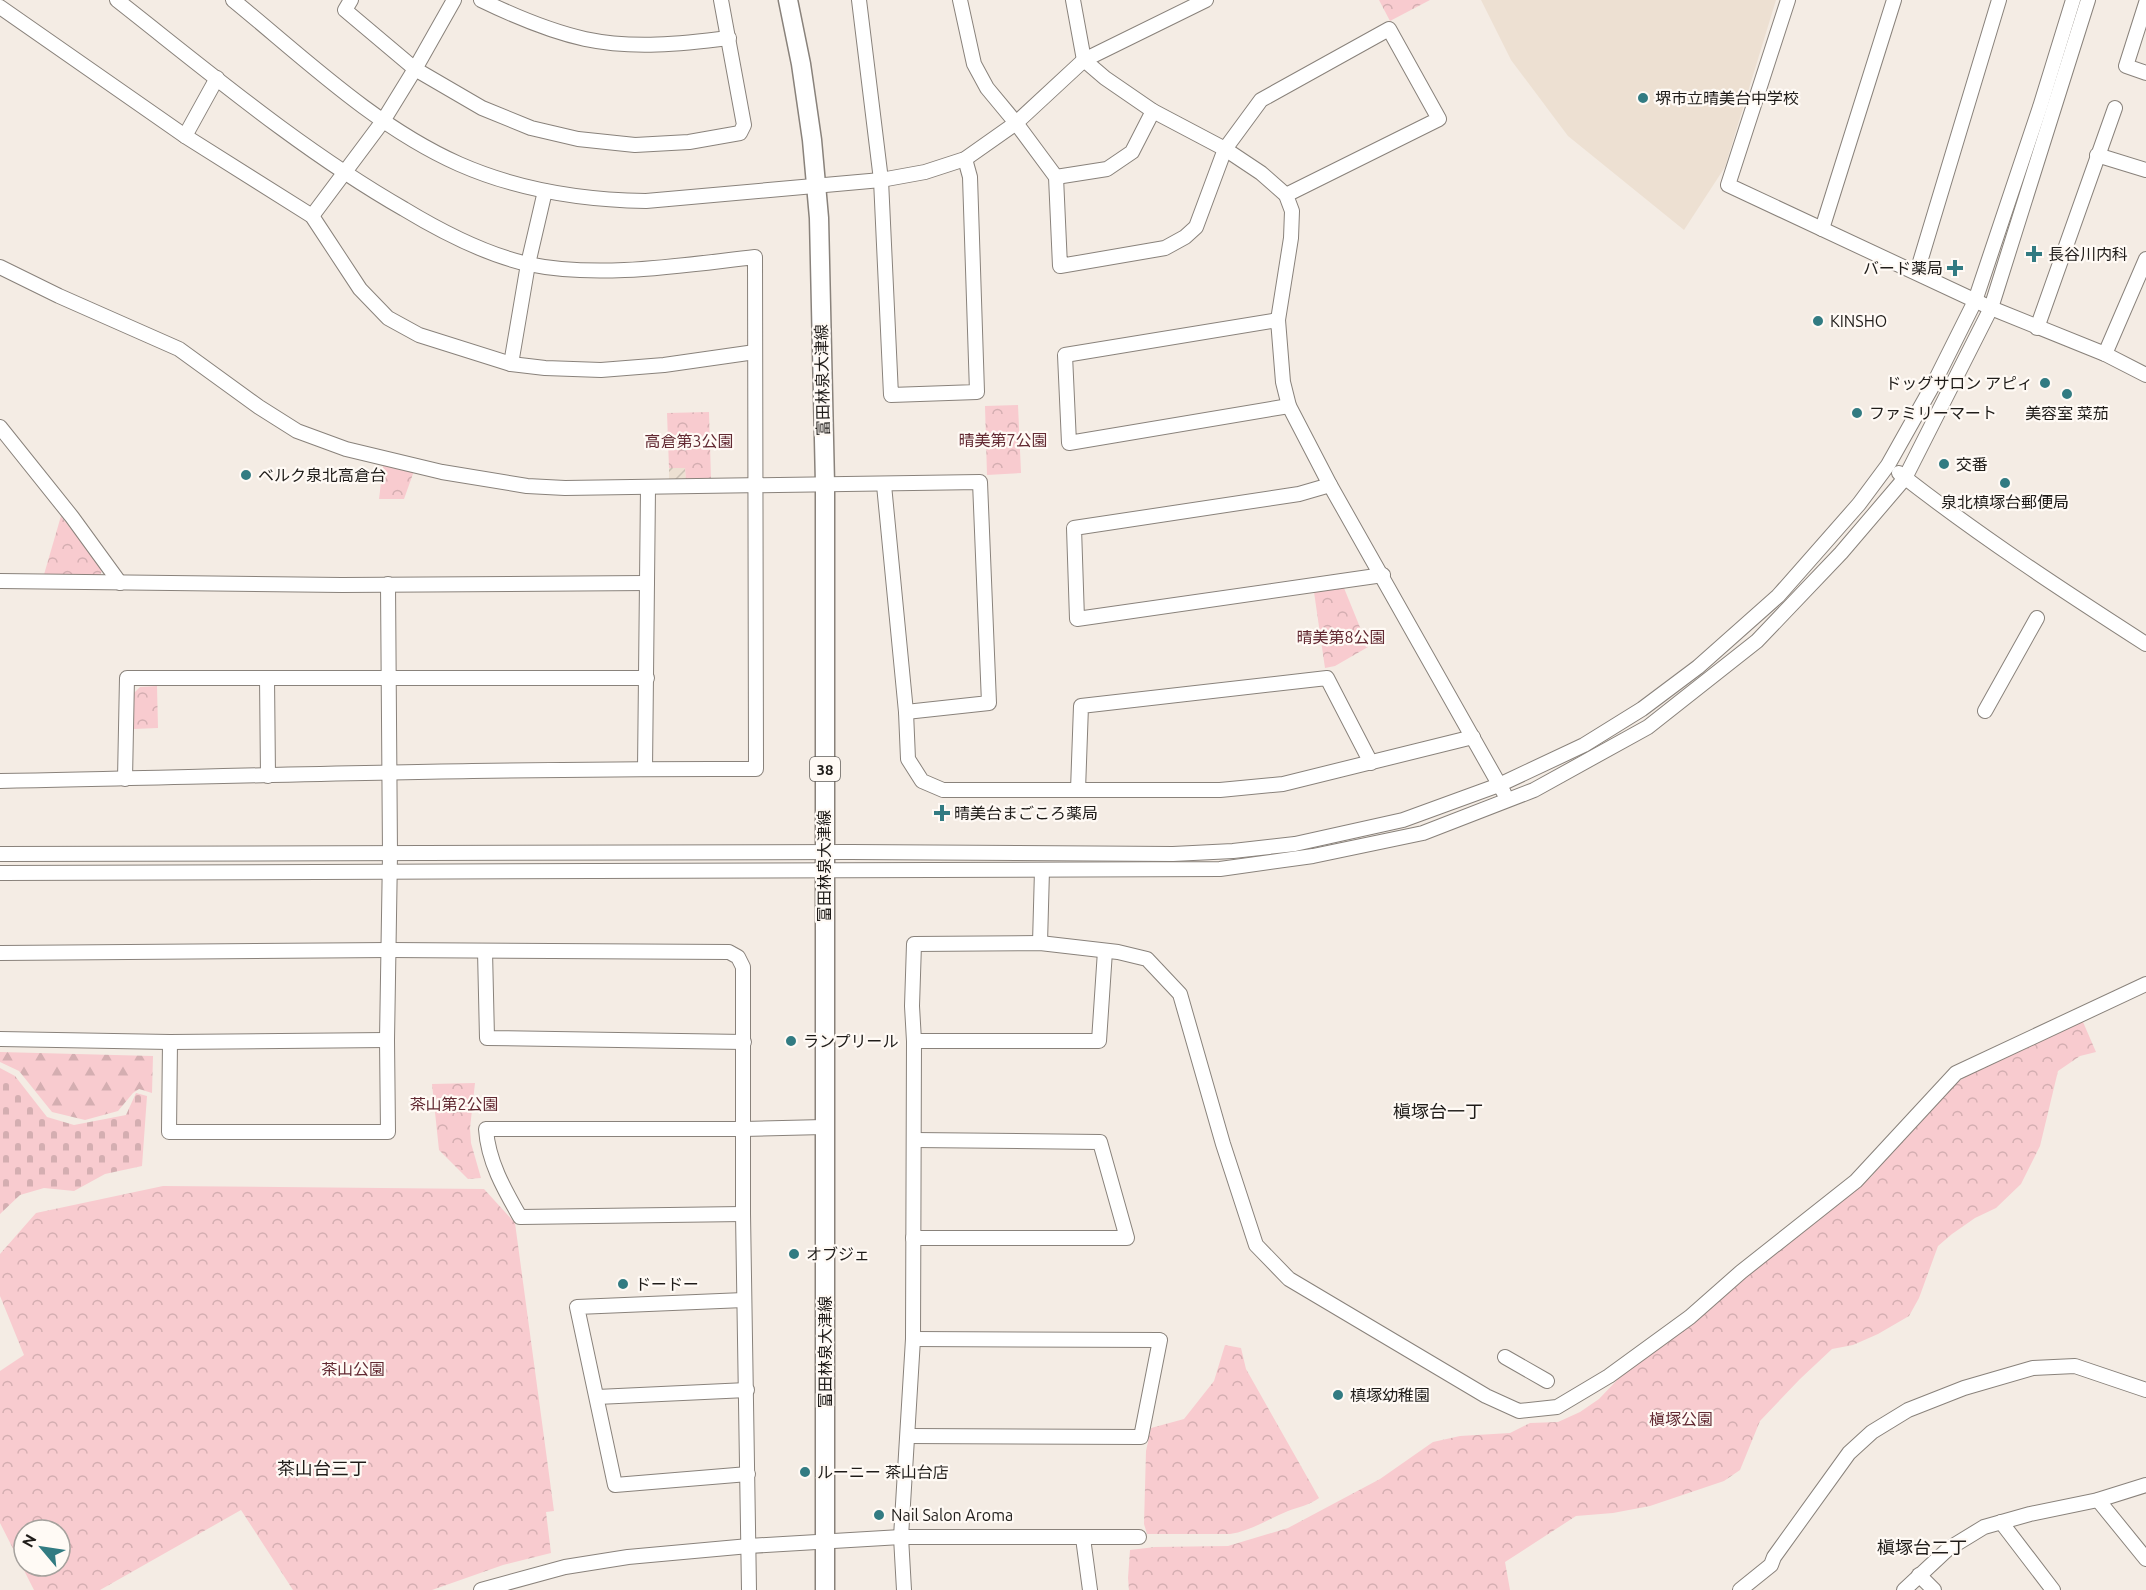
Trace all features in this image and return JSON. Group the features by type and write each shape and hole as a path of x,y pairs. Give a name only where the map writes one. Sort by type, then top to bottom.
{"main road":[{"name":"富田林泉大津線","path":"788,0 801,64 812,140 819,218 825,484 825,1590"}],"street":[{"path":"0,781 268,776 390,771 756,769 755,257 622,271 528,264 482,249 430,225 345,173 280,127 117,0"},
{"path":"233,0 383,121 459,164 545,191 598,199 646,201 881,180 925,172 965,159 1016,123 1084,60 1206,0"},
{"path":"351,0 345,10 415,69 482,108 531,128 578,139 635,145 689,142 740,133 744,125 721,0"},
{"path":"312,216 383,121 454,0"},
{"path":"481,0 542,27 586,39 636,45 687,44 729,38"},
{"path":"859,0 881,180 891,395 977,392 970,177 965,159"},
{"path":"960,0 974,64 987,88 1056,177 1060,266 1165,248 1185,237 1196,227 1225,149 1261,100 1389,29 1439,118 1286,195"},
{"path":"1073,0 1084,60 1105,78 1153,111 1225,149 1261,173 1286,195 1292,211 1291,238 1278,320 1284,382 1289,406 1330,485 1383,575 1507,800"},
{"path":"1788,0 1728,185 1975,301 2105,354 2146,375"},
{"path":"1822,229 1894,0"},
{"path":"1917,272 1999,0"},
{"path":"0,873 390,873 1233,851 1295,844 1403,820 1499,785 1584,745 1642,709 1698,667 1785,588 1859,504 1888,465 1934,385 1975,301 2073,0"},
{"path":"0,854 390,854 824,861 1042,870 1220,869 1313,856 1423,832 1534,790 1648,727 1757,641 1841,553 1905,478 1991,308 2088,0"},
{"path":"2146,3 2126,66 2146,72"},
{"path":"0,7 185,136 312,216 360,290 387,318 419,335 511,364 545,368 601,370 664,366 755,352"},
{"path":"185,136 217,78"},
{"path":"2037,328 2115,108"},
{"path":"1056,177 1107,169 1132,152 1153,111"},
{"path":"2097,155 2146,170"},
{"path":"511,364 528,264 545,191"},
{"path":"2105,354 2146,259"},
{"path":"0,267 179,349 259,407 297,431 346,448 442,472 527,486 565,488 980,482 989,703 906,712"},
{"path":"1278,320 1065,355 1069,443 1289,406"},
{"path":"0,427 72,517 120,583"},
{"path":"1888,465 2053,584 2146,644"},
{"path":"884,485 906,712 908,759 922,781 943,790 1220,789 1283,784 1473,737"},
{"path":"1330,485 1299,494 1074,528 1077,619 1383,575"},
{"path":"645,769 648,488"},
{"path":"0,581 388,584 647,583"},
{"path":"170,1042 169,1132 388,1132 390,771 388,584"},
{"path":"1985,711 2037,618"},
{"path":"126,778 127,678 647,678"},
{"path":"267,678 268,776"},
{"path":"1078,790 1081,706 1327,678 1371,763"},
{"path":"1041,943 1042,870"},
{"path":"904,1590 901,1537 913,1339 914,1041 912,1006 914,944 1041,943 1118,952 1147,959 1180,994 1223,1144 1256,1245 1289,1280 1486,1396 1519,1411 1557,1407 1609,1376 1690,1317 1742,1272 1856,1181 1956,1073 2146,984"},
{"path":"0,953 389,950 729,952 738,957 743,968 743,1214 749,1590"},
{"path":"485,951 487,1038 744,1042"},
{"path":"914,1041 1100,1041 1105,951"},
{"path":"0,1039 170,1042 387,1040"},
{"path":"743,1214 520,1217 501,1183 487,1147 486,1130 824,1127"},
{"path":"913,1238 1127,1238 1100,1142 914,1140"},
{"path":"744,1300 577,1307 615,1485 748,1474"},
{"path":"908,1436 1141,1437 1160,1340 913,1339"},
{"path":"1505,1357 1547,1381"},
{"path":"1740,1590 1771,1564 1849,1453 1872,1432 1908,1410 1964,1388 2033,1368 2075,1366 2146,1390"},
{"path":"597,1397 747,1389"},
{"path":"1904,1590 1948,1550 1984,1527 2068,1505 2098,1500 2146,1485"},
{"path":"2098,1500 2146,1560"},
{"path":"2001,1522 2053,1590"},
{"path":"481,1590 508,1581 628,1557 749,1545 901,1537 1139,1537"},
{"path":"1083,1538 1090,1590"},
{"path":"1919,1575 1934,1590"}],"shaded area":[{"name":"堺市立晴美台中学校","path":"1481,0 1776,0 1725,167 1684,230 1568,136 1511,60"},
{"path":"669,468 685,468 686,480 669,481"}],"green space":[{"path":"1379,0 1430,0 1390,21"},
{"name":"晴美第7公園","path":"1018,405 1021,473 987,475 985,406"},
{"name":"高倉第3公園","path":"709,412 711,479 686,480 685,468 669,468 667,413"},
{"path":"383,466 414,471 404,499 379,499"},
{"path":"61,516 101,568 99,577 43,578"},
{"name":"晴美第8公園","path":"1344,588 1368,647 1335,666 1325,668 1314,592"},
{"path":"157,686 158,728 134,729 134,693 140,687"},
{"name":"槇塚公園","path":"2083,1022 2096,1052 2080,1056 2058,1071 2040,1146 2021,1184 1996,1208 1975,1218 1938,1246 1919,1298 1909,1316 1853,1345 1832,1349 1800,1379 1760,1421 1740,1470 1724,1481 1650,1506 1613,1513 1576,1516 1505,1562 1510,1590 1129,1590 1130,1550 1155,1547 1228,1546 1288,1528 1380,1479 1433,1442 1460,1436 1510,1433 1530,1423 1558,1422 1580,1412 1599,1399 1641,1358 1871,1177 1895,1146 1951,1087 1969,1074 2038,1040"},
{"path":"0,1052 153,1056 152,1093 139,1089 118,1111 85,1120 52,1112 19,1071 0,1062"},
{"path":"0,1068 15,1076 47,1117 74,1125 126,1115 136,1093 147,1096 142,1166 105,1174 74,1191 44,1188 20,1195 0,1214"},
{"name":"茶山第2公園","path":"475,1083 470,1128 471,1143 481,1178 468,1179 439,1150 432,1084"},
{"name":"茶山公園","path":"163,1186 484,1189 515,1223 554,1511 546,1512 551,1553 503,1565 432,1590 293,1590 241,1510 100,1590 34,1590 28,1578 72,1578 72,1518 12,1518 12,1547 0,1523 0,1371 24,1355 0,1296 0,1254 36,1213"},
{"path":"1225,1345 1241,1348 1246,1369 1319,1498 1252,1528 1230,1534 1147,1534 1144,1524 1146,1451 1151,1428 1184,1419 1214,1381"}],"place":[{"name":"堺市立晴美台中学校","path":"1643,98"},
{"name":"長谷川内科","path":"2034,254"},
{"name":"バード薬局","path":"1955,268"},
{"name":"KINSHO","path":"1818,321"},
{"name":"ドッグサロン アピィ","path":"2045,383"},
{"name":"美容室 菜茄","path":"2067,394"},
{"name":"ファミリーマート","path":"1857,413"},
{"name":"交番","path":"1944,464"},
{"name":"ベルク泉北高倉台","path":"246,475"},
{"name":"泉北槙塚台郵便局","path":"2005,483"},
{"name":"晴美台まごころ薬局","path":"942,813"},
{"name":"ランプリール","path":"791,1041"},
{"name":"オブジェ","path":"794,1254"},
{"name":"ドードー","path":"623,1284"},
{"name":"槙塚幼稚園","path":"1338,1395"},
{"name":"ルーニー 茶山台店","path":"805,1472"},
{"name":"Nail Salon Aroma","path":"879,1515"}],"district":[{"name":"槇塚台一丁","path":"1438,1111"},
{"name":"茶山台三丁","path":"322,1468"},
{"name":"槇塚台二丁","path":"1922,1547"}]}
